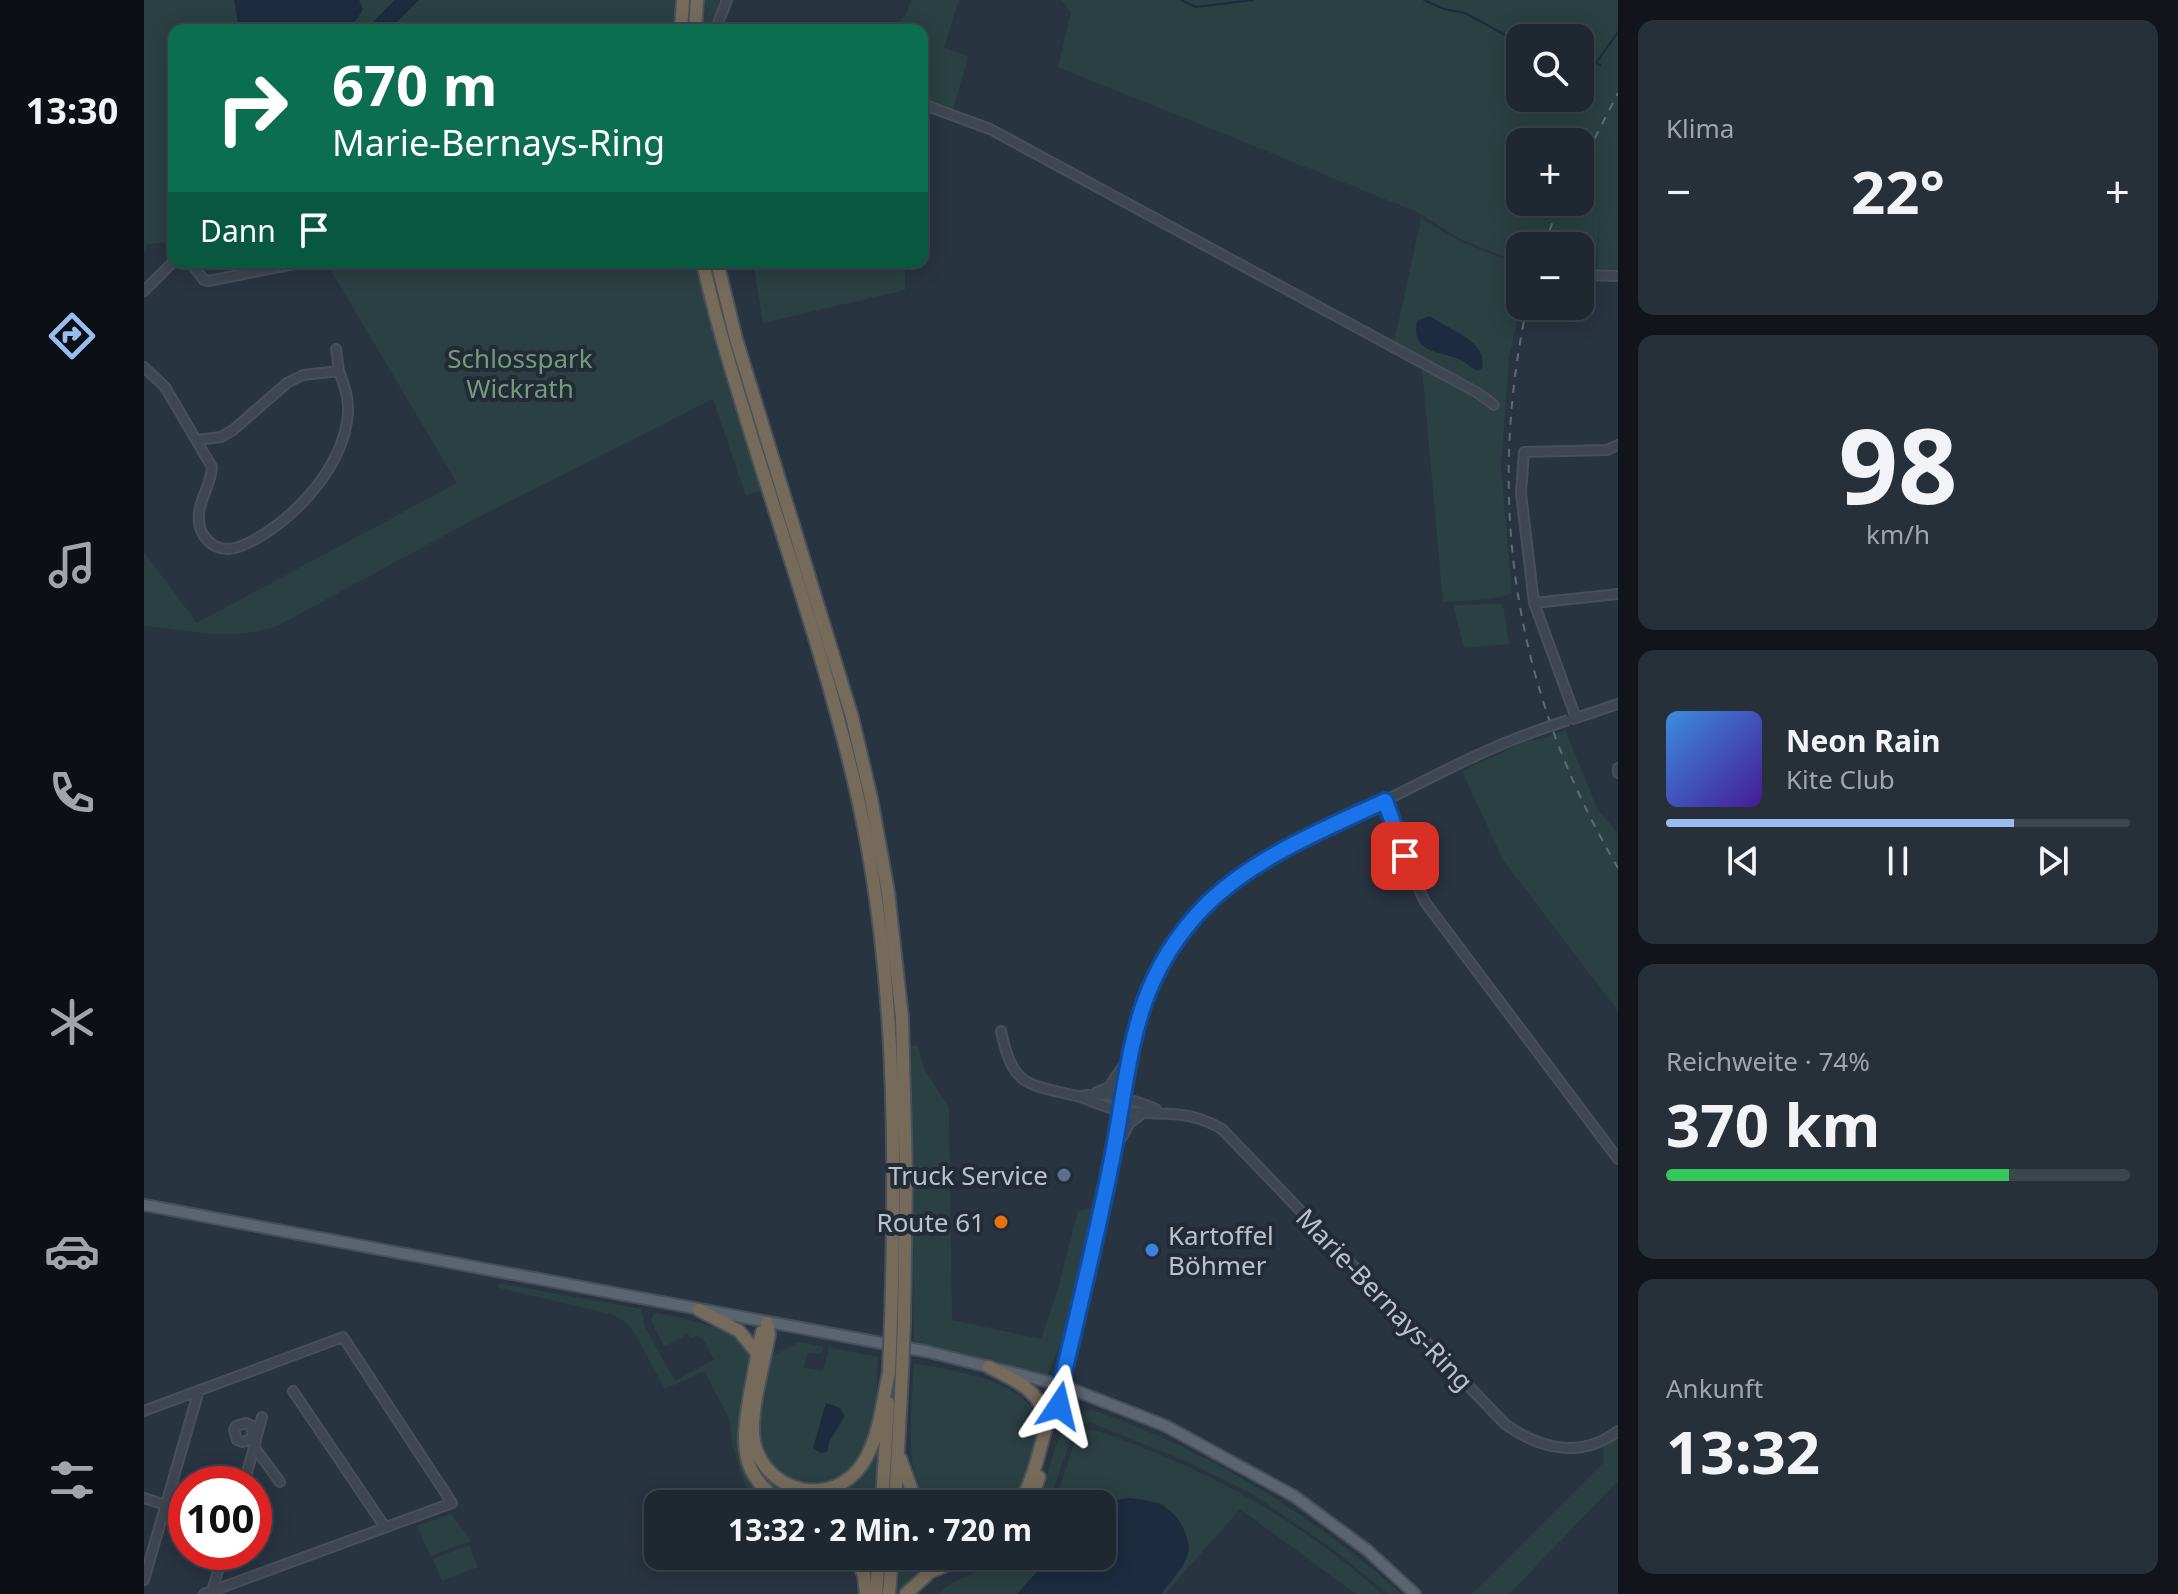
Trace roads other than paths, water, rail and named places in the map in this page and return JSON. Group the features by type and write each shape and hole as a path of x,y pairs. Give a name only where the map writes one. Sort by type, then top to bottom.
{"highway":[{"path":"681,24 683,0"},
{"path":"695,24 697,0"},
{"path":"704,268 722,339 832,698 859,803 875,889 887,981 891,1049 897,1322"},
{"path":"718,268 736,339 852,717 888,892 902,1018 906,1161 897,1322 896,1490"},
{"path":"699,1310 739,1331 757,1353"},
{"path":"767,1323 769,1334 753,1433 757,1452 766,1467 777,1479 797,1489 828,1489 856,1473 873,1440 896,1372"},
{"path":"764,1490 756,1480 744,1445 757,1353 767,1323"},
{"path":"989,1367 1035,1396 1042,1405 1046,1428"},
{"path":"883,1490 896,1372"},
{"path":"1026,1490 1052,1404 1061,1385"},
{"path":"1034,1490 1059,1406 1061,1385"},
{"path":"898,1452 912,1490"},
{"path":"862,1570 866,1594"},
{"path":"876,1594 878,1570"},
{"path":"889,1594 891,1570"},
{"path":"906,1594 935,1570"}],"main road":[{"path":"144,1205 929,1352 1061,1385 1166,1426 1294,1496 1367,1550 1415,1594"}],"street":[{"path":"718,24 727,0"},
{"path":"928,106 990,129 1478,393 1494,405"},
{"path":"144,291 168,267"},
{"path":"195,268 208,281 274,268"},
{"path":"1594,275 1618,276"},
{"path":"144,367 165,387 212,467 211,482 201,504 198,522 204,536 219,548 230,549 245,545 273,529 295,510 331,464 344,434 348,411 347,393 339,371 336,349"},
{"path":"197,440 221,437 233,430 287,383 303,375 339,371"},
{"path":"1572,719 1534,603 1521,493 1524,452 1607,450 1618,445"},
{"path":"1534,603 1618,594"},
{"path":"1061,1385 1113,1152 1118,1110 1136,1025 1155,976 1174,943 1205,907 1253,868 1495,746 1618,704"},
{"path":"1385,801 1425,902 1618,1159"},
{"name":"Marie-Bernays-Ring","path":"1001,1031 1007,1060 1027,1083 1039,1089 1079,1097 1118,1110 1164,1112"},
{"path":"1093,1094 1109,1087 1128,1059"},
{"name":"Marie-Bernays-Ring","path":"1079,1097 1093,1094 1122,1097 1164,1112 1207,1121 1222,1129 1505,1424 1522,1436 1539,1444 1563,1449 1592,1445 1618,1431"},
{"path":"1113,1152 1130,1123 1144,1112"},
{"path":"144,1411 343,1337 452,1503 208,1592"},
{"path":"144,1580 199,1390"},
{"path":"293,1391 385,1527"},
{"path":"248,1466 262,1417"},
{"path":"253,1444 280,1482"},
{"path":"144,1498 166,1505"},
{"path":"208,1592 217,1570"}],"water":[{"path":"234,0 359,0 363,9 352,24 238,24"},
{"path":"395,0 419,0 395,24 371,24"},
{"path":"1430,316 1473,343 1482,358 1482,368 1478,371 1461,360 1430,350 1419,341 1417,321"},
{"path":"826,1403 840,1408 845,1416 830,1440 827,1452 821,1453 813,1448"},
{"path":"1116,1500 1146,1500 1162,1506 1175,1516 1186,1534 1189,1548 1185,1562 1161,1594 1017,1594 1038,1570 1116,1570"}],"waterway":[{"path":"1181,0 1196,7 1253,0"},
{"path":"1424,0 1444,9 1465,13 1506,35"},
{"path":"1596,63 1618,32"},
{"path":"1594,64 1600,65"}],"railway":[{"path":"1594,140 1618,93"},
{"path":"1549,232 1555,216"},
{"path":"1525,320 1515,380 1509,452 1510,525 1518,596 1533,666 1554,734 1583,802 1618,868"}],"place":[{"name":"Truck Service","path":"1064,1175"},
{"name":"Route 61","path":"1001,1222"},
{"name":"Kartoffel Böhmer","path":"1152,1250"}],"park label":[{"name":"Schlosspark Wickrath","path":"520,373"}]}
